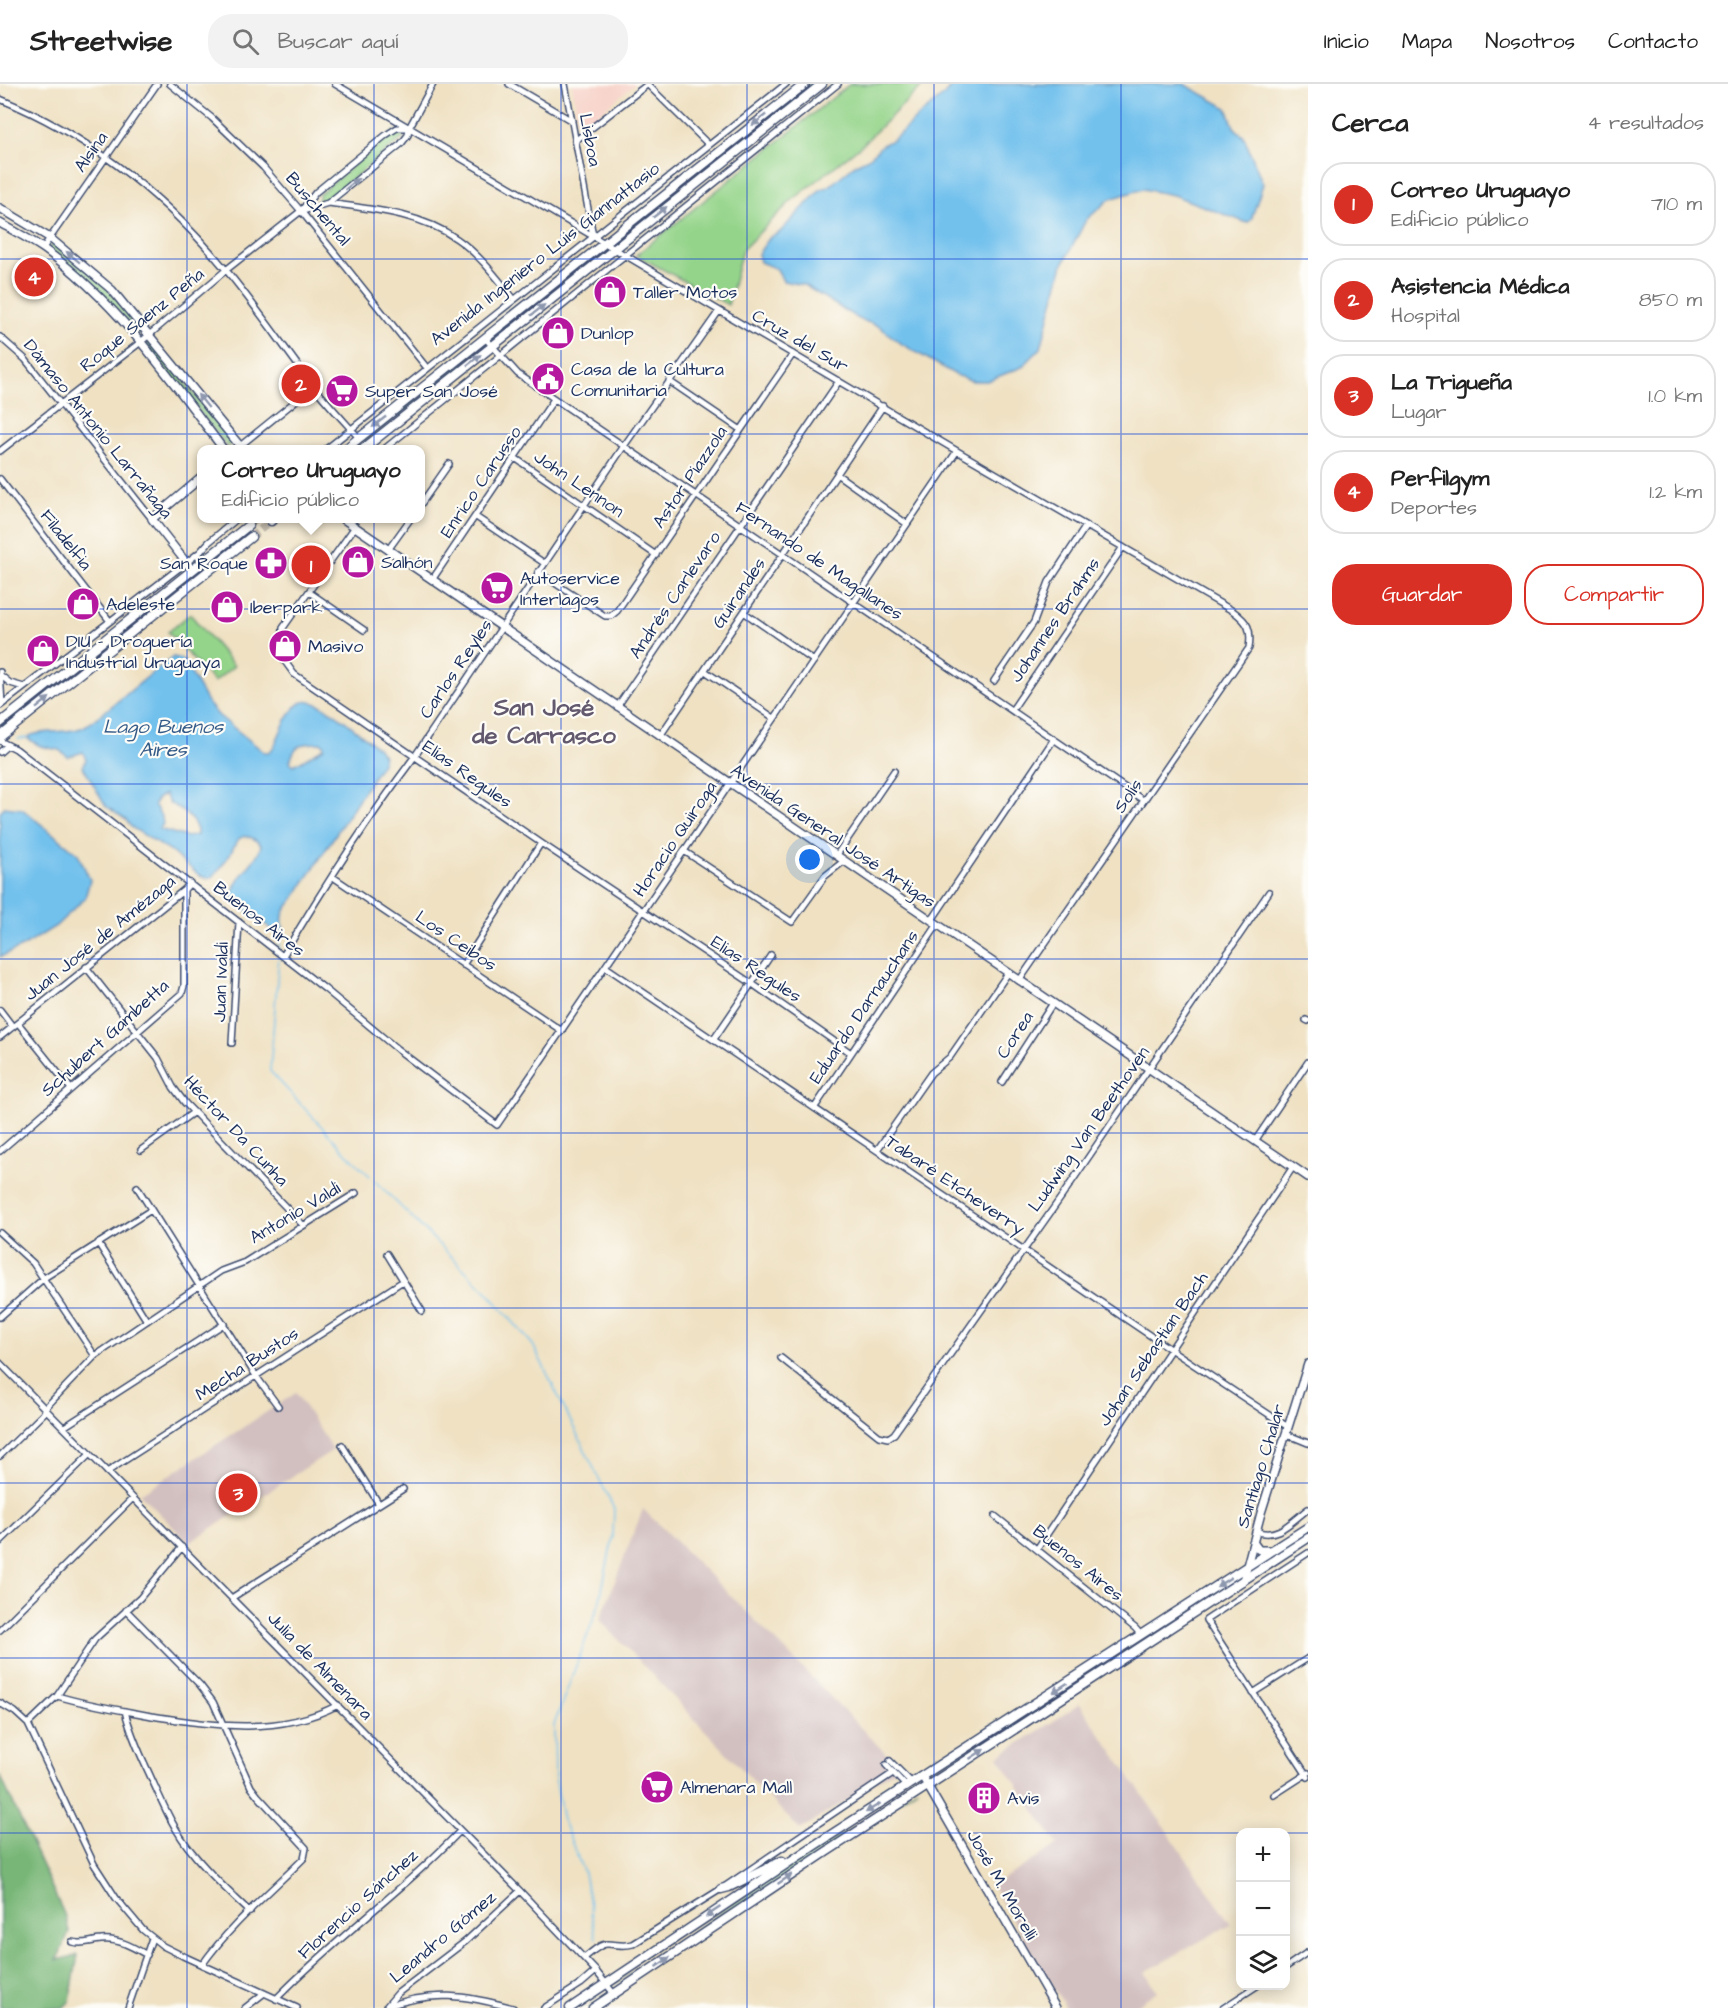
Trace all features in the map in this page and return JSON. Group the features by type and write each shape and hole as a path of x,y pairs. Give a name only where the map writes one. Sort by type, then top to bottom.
{"main road":[{"name":"Avenida Ingeniero Luis Giannattasio","path":"350,445 805,84"},
{"path":"368,445 822,84"},
{"path":"0,723 249,525"},
{"path":"0,739 251,537"},
{"path":"570,2008 814,1845 1308,1527"},
{"path":"593,2008 928,1785 1308,1538"},
{"path":"721,1888 729,1887 814,1845"}],"street":[{"name":"Alsina","path":"43,248 158,84"},
{"name":"Buschental","path":"170,84 212,118 263,166 302,211 427,368"},
{"name":"Cruz del Sur","path":"335,84 1233,611 1249,626"},
{"name":"Roque Saenz Peña","path":"302,211 328,203 401,144 408,135 409,128 433,84"},
{"path":"509,84 572,121"},
{"name":"Lisboa","path":"564,84 593,236"},
{"path":"575,141 648,84 709,145"},
{"name":"Avenida Ingeniero Luis Giannattasio","path":"332,445 786,84"},
{"path":"389,445 838,84"},
{"path":"0,99 37,114 107,156 147,187 226,270 314,386 359,438"},
{"name":"Roque Saenz Peña","path":"0,451 142,341 226,270 302,211 316,192 386,135 397,128 409,128"},
{"path":"328,203 402,215 435,227 456,238 485,264 514,299"},
{"path":"0,208 50,238 112,290 236,445"},
{"path":"0,223 43,248 101,298 142,341 220,445"},
{"name":"Carlos Reyles","path":"280,954 544,563 719,311"},
{"name":"Dámaso Antonio Larrañaga","path":"0,337 25,359 62,403 192,570"},
{"name":"Fernando de Magallanes","path":"486,338 518,374 1143,800"},
{"name":"Astor Piazzola","path":"538,572 605,616 611,616 656,555 793,354"},
{"path":"457,374 469,379"},
{"path":"669,381 741,430"},
{"name":"Andrés Carlevaro","path":"617,707 839,381"},
{"path":"242,445 314,386"},
{"name":"Enrico Carusso","path":"432,580 554,399"},
{"name":"Guirandes","path":"660,736 883,406"},
{"name":"Horacio Quiroga","path":"497,1125 957,450"},
{"name":"John Lennon","path":"515,459 656,555"},
{"path":"425,497 449,464"},
{"path":"838,475 907,524"},
{"name":"Filadelfia","path":"0,479 109,620"},
{"path":"152,519 197,480"},
{"path":"476,517 544,563"},
{"path":"1,705 233,523"},
{"name":"Avenida General José Artigas","path":"347,523 1308,1177"},
{"path":"388,550 408,523"},
{"path":"994,681 1034,622 1049,582 1086,526"},
{"path":"354,528 309,592 364,630"},
{"name":"Johannes Brahms","path":"1012,710 1123,547"},
{"name":"Elías Regules","path":"309,592 283,628 280,652 285,664 294,675 644,912"},
{"path":"745,613 814,660"},
{"name":"Solís","path":"1019,981 1249,648 1251,636 1249,626"},
{"path":"705,671 774,718"},
{"path":"0,673 10,683 24,687"},
{"path":"0,673 1,705"},
{"name":"Buenos Aires","path":"0,739 239,922 397,1049 497,1125"},
{"name":"Eduardo Darnauchans","path":"815,1107 1054,739"},
{"path":"0,752 8,745"},
{"path":"836,856 894,771"},
{"path":"463,965 541,843"},
{"path":"684,851 792,922 825,876 844,861"},
{"name":"Los Ceibos","path":"333,877 562,1031"},
{"name":"Juan José de Amézaga","path":"0,1037 190,884"},
{"name":"Schubert Gambetta","path":"0,1150 182,993 184,986 184,890"},
{"name":"Ludwing Van Beethoven","path":"782,1358 879,1436 888,1438 894,1434 1150,1068 1269,892"},
{"name":"Elias Regules","path":"644,912 851,1053"},
{"name":"Juan Ivaldi","path":"232,1043 239,922"},
{"path":"714,1039 771,954"},
{"name":"Héctor Da Cunha","path":"86,967 158,1058 173,1087 303,1226"},
{"name":"Tabaré Etcheverry","path":"606,967 815,1107 1287,1431 1308,1443"},
{"path":"877,1150 931,1073 950,1057 1008,973"},
{"name":"Corea","path":"1002,1082 1053,1003"},
{"path":"0,1010 71,1089"},
{"path":"1255,1141 1308,1062"},
{"path":"141,1150 194,1112"},
{"name":"Johan Sebastian Bach","path":"1037,1549 1293,1167"},
{"path":"137,1187 256,1376 278,1406"},
{"name":"Antonio Valdi","path":"0,1456 43,1414 45,1409 95,1356 221,1271 250,1258 357,1193"},
{"path":"0,1317 44,1278 151,1210"},
{"path":"0,1233 24,1253 44,1278 95,1356"},
{"path":"98,1243 147,1321"},
{"path":"387,1254 422,1311"},
{"name":"Mecha Bustos","path":"107,1472 403,1281"},
{"path":"64,1427 224,1324"},
{"name":"Santiago Chalar","path":"1243,1581 1256,1531 1308,1364"},
{"name":"Julia de Almenara","path":"1,1366 64,1427 520,1891 596,1971 614,1994"},
{"path":"342,1445 379,1504"},
{"path":"0,1542 90,1454"},
{"path":"232,1597 403,1489"},
{"path":"0,1629 133,1498"},
{"path":"1256,1531 1268,1535 1278,1532 1308,1509"},
{"name":"Buenos Aires","path":"995,1516 1141,1635"},
{"name":"Santiago Chalar","path":"1253,1542 1259,1550 1273,1550"},
{"path":"28,1724 57,1696 95,1639 140,1598 182,1547"},
{"path":"1274,1795 1307,1775 1206,1620 1308,1553"},
{"path":"126,1610 200,1685 213,1702 251,1787 266,1806 304,1844 306,1855 211,1952 202,1965"},
{"path":"1253,1693 1308,1658"},
{"path":"57,1696 125,1711 226,1727 260,1726 296,1721 338,1706"},
{"path":"0,1703 15,1712 28,1724 97,1870 116,1898 143,1930 152,1938 202,1965 297,2008"},
{"path":"125,1711 128,1724 171,1821 192,1853 250,1912"},
{"path":"888,1763 909,1785 894,1773 888,1763"},
{"path":"584,1958 606,1944 621,1947 633,1944 894,1773"},
{"name":"José M. Morelli","path":"922,1776 1056,2008"},
{"name":"Florencio Sánchez","path":"276,1999 338,1939 460,1831"},
{"name":"Leandro Gómez","path":"386,2008 398,1993 466,1941 520,1891"},
{"path":"128,2008 152,1938"},
{"path":"72,1942 82,1944 103,1940 116,1941 147,1955"},
{"path":"1290,1964 1308,1952"},
{"path":"544,2008 596,1971"},
{"path":"1224,2008 1251,1990"},
{"path":"245,2008 263,1994"},
{"path":"386,2008 412,1998 443,1995 480,2000 513,2008"}],"shaded area":[{"path":"572,84 635,84 587,123 578,120"},
{"path":"296,1393 333,1450 189,1543 140,1494"},
{"path":"643,1509 899,1767 800,1830 600,1620"},
{"path":"1080,1704 1231,1924 1145,1972 1157,1991 1133,2008 1066,2008 992,1886 1058,1845 998,1757"}],"green space":[{"path":"809,84 818,84 618,241 617,237"},
{"path":"850,84 924,84 863,144 790,202 742,250 728,305 636,255"},
{"path":"394,131 403,134 403,138 326,200 319,201 319,194"},
{"path":"53,244 103,284 144,331 140,335 98,289 49,249"},
{"path":"151,339 232,443 230,445 226,445 146,344"},
{"path":"483,348 362,445 358,445 461,361"},
{"path":"222,550 224,553 87,664 6,725"},
{"path":"190,614 234,666 214,682 168,632"},
{"path":"1239,1576 1131,1650 1022,1720 1063,1689"},
{"path":"0,1775 65,1916 69,1932 57,1960 78,1955 70,2001 63,2008 0,2008"},
{"path":"919,1787 748,1900 712,1920 614,1984 808,1854"}],"water":[{"path":"953,84 1184,84 1227,108 1234,127 1244,137 1263,184 1251,220 1247,223 1173,195 1143,189 1110,199 1086,220 1063,264 1041,348 1022,367 987,381 973,381 956,375 900,343 880,327 857,318 804,285 783,281 777,269 760,262 758,254 770,237 779,233 821,189 828,187 856,164 870,157 882,145 894,139 943,96"},
{"name":"Lago Buenos Aires","path":"173,657 185,663 207,702 218,715 264,752 269,752 274,747 292,711 301,703 309,702 318,704 341,718 379,749 384,756 382,763 286,910 283,917 283,937 280,938 273,930 233,900 235,885 259,852 261,845 256,840 246,836 240,838 213,877 206,878 199,875 170,851 131,827 126,820 106,806 83,767 86,760 83,752 68,757 59,750 40,746 27,738 37,733 75,730 85,726","holes":["322,743 324,748 294,765 290,762 295,750 301,745","165,794 169,803 192,820 197,835 187,837 159,829 163,824 162,818 154,804"]},
{"path":"4,807 22,809 78,854 90,880 85,898 56,926 24,946 0,957 0,812"}],"waterway":[{"path":"18,739 27,738"},
{"path":"279,951 280,938"},
{"path":"279,956 270,1071 370,1176"},
{"path":"374,1180 488,1293 533,1345 614,1509 613,1537 599,1604 554,1725 555,1776 563,1821 584,1873 596,1939"}],"tunnel":[{"path":"251,537 268,523"}],"place":[{"name":"Perfilgym","path":"34,277"},
{"name":"Taller Motos","path":"610,292"},
{"name":"Dunlop","path":"558,333"},
{"name":"Casa de la Cultura Comunitaria","path":"548,379"},
{"name":"Asistencia Médica","path":"301,384"},
{"name":"Super San José","path":"342,391"},
{"name":"Salhón","path":"358,562"},
{"name":"San Roque","path":"271,563"},
{"name":"Correo Uruguayo","path":"311,565"},
{"name":"Autoservice Interlagos","path":"497,588"},
{"name":"Adeleste","path":"83,604"},
{"name":"Iberpark","path":"227,607"},
{"name":"Masivo","path":"285,646"},
{"name":"DIU - Droguería Industrial Uruguaya","path":"43,651"},
{"name":"La Trigueña","path":"238,1493"},
{"name":"Almenara Mall","path":"657,1787"},
{"name":"Avis","path":"984,1798"}],"district":[{"name":"San José de Carrasco","path":"544,722"}]}
